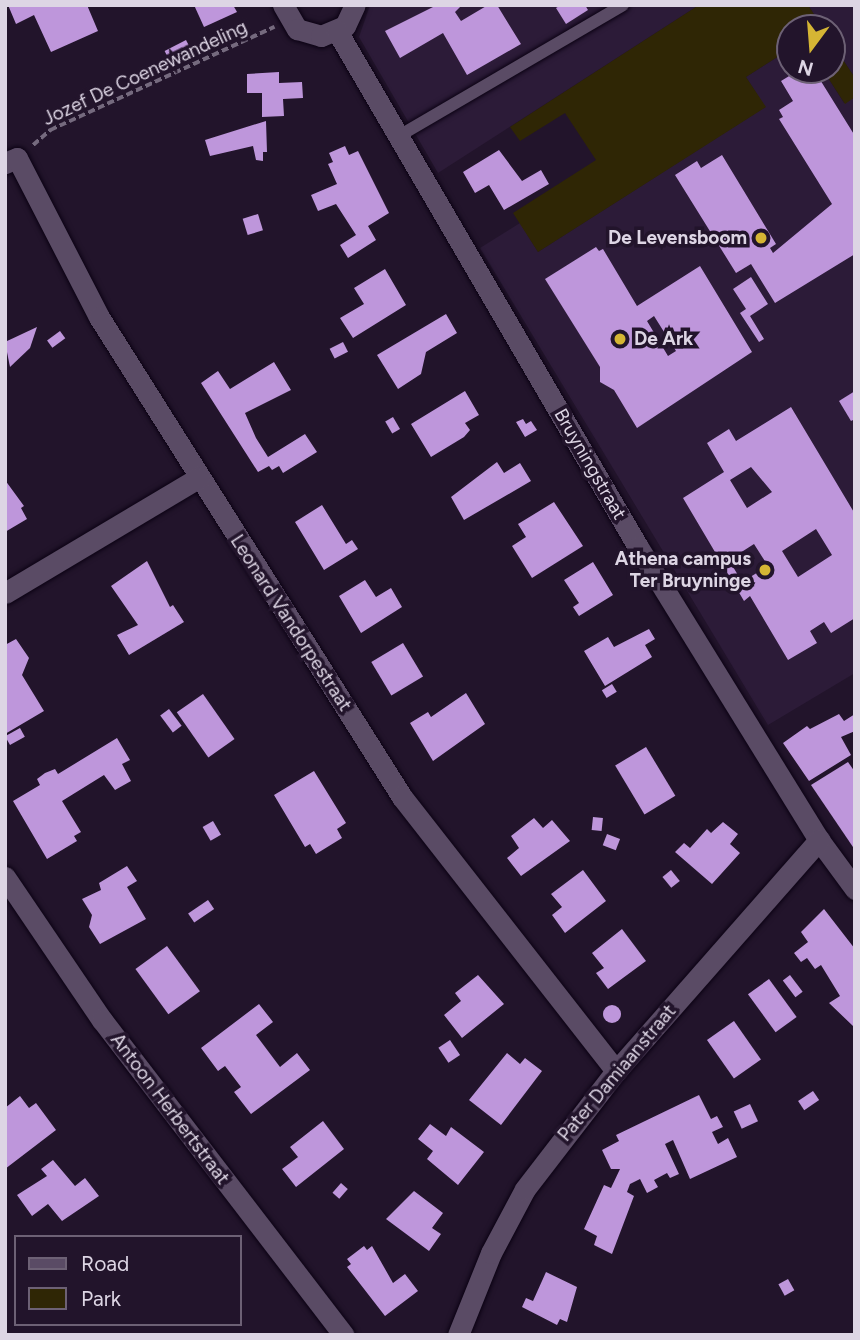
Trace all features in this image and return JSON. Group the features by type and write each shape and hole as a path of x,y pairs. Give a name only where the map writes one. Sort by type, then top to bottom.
{"street":[{"path":"286,13 310,35 337,32 351,17 355,5"},
{"name":"Bruyningstraat","path":"337,32 638,547 819,840 855,889"},
{"name":"Leonard Vandorpestraat","path":"11,160 99,317 198,478 402,797 616,1071"},
{"path":"5,593 198,478"},
{"name":"Pater Damiaanstraat","path":"458,1335 491,1253 525,1189 616,1071 819,840"},
{"name":"Antoon Herbertstraat","path":"5,877 94,1009 344,1335"}],"lane":[{"path":"399,136 623,5"}],"path":[{"name":"Jozef De Coenewandeling","path":"11,160 50,130 286,13"}],"shaded area":[{"path":"370,5 699,5 438,173 359,37"},
{"path":"808,5 855,5 855,78 846,64 846,14 814,14"},
{"path":"776,58 776,84 832,84 844,103 855,97 855,673 768,725 480,248 520,223 538,252 765,107 746,77"}],"green space":[{"path":"699,5 808,5 814,14 776,14 776,58 746,77 766,107 538,252 513,213 596,160 565,113 520,141 510,127"},
{"path":"846,64 855,78 855,97 845,104 832,84 846,84"}],"building":[{"path":"8,5 87,5 98,31 51,52 34,15 16,24"},
{"path":"194,5 233,5 237,12 204,27"},
{"path":"437,5 462,5 455,12 461,21 488,5 497,5 521,44 467,75 443,33 400,58 385,31"},
{"path":"561,5 585,5 588,10 566,24 556,8"},
{"path":"186,40 191,50 170,61 165,51"},
{"path":"279,72 279,83 302,82 303,98 283,99 284,116 262,117 262,93 247,93 247,74"},
{"path":"783,84 823,84 855,136 855,254 775,303 751,264 736,273 675,175 697,161 701,168 722,155 776,244 770,248 773,253 832,204 779,119 783,117 779,110 793,101"},
{"path":"266,121 267,152 263,152 263,161 256,160 253,146 210,156 205,140"},
{"path":"345,146 349,155 358,151 389,213 368,226 376,240 348,258 340,245 356,235 336,204 318,211 311,195 337,184 328,164 333,162 329,153"},
{"path":"499,150 522,181 541,170 549,184 504,210 489,185 475,193 463,172"},
{"path":"258,214 263,230 248,235 243,219"},
{"path":"596,247 599,251 603,249 637,306 700,266 752,352 637,428 614,390 600,382 600,367 545,279","holes":["654,316 676,351 668,356 647,321"]},
{"path":"385,269 406,305 353,338 340,318 364,304 354,288"},
{"path":"751,277 768,304 750,316 764,339 759,342 740,313 746,309 733,289"},
{"path":"446,314 457,333 426,352 421,374 398,389 377,355"},
{"path":"37,327 30,348 10,367 5,342"},
{"path":"60,331 65,338 52,348 47,340"},
{"path":"343,342 348,352 335,359 330,349"},
{"path":"274,362 291,390 245,413 256,438 268,457 305,434 317,452 283,473 279,466 272,470 269,466 258,472 201,383 218,371 230,389"},
{"path":"465,391 479,415 465,423 470,430 464,437 431,457 411,424"},
{"path":"855,391 855,419 851,421 839,401"},
{"path":"791,407 855,514 855,618 831,633 824,622 810,631 817,643 788,660 750,596 744,601 683,498 724,472 707,443 729,429 736,441","holes":["751,467 772,492 747,508 730,480","816,529 832,555 798,577 782,551","754,544 768,566 742,582 729,560"]},
{"path":"393,417 400,429 392,434 385,421"},
{"path":"523,419 526,424 531,421 537,430 525,437 516,422"},
{"path":"497,462 504,473 520,463 531,481 464,520 451,497"},
{"path":"5,480 24,506 21,508 27,519 5,532"},
{"path":"554,502 583,546 532,578 512,546 526,537 518,524"},
{"path":"322,505 346,544 352,540 358,549 324,570 295,522"},
{"path":"147,561 170,607 173,605 184,622 129,655 117,635 138,625 111,586"},
{"path":"593,562 613,595 579,616 573,607 579,603 564,580"},
{"path":"365,580 376,597 391,588 402,607 361,633 339,596"},
{"path":"649,629 655,639 645,645 652,657 605,686 584,651 608,637 614,647"},
{"path":"16,639 29,658 22,675 44,711 5,734 5,645"},
{"path":"403,643 423,676 391,695 371,662"},
{"path":"612,684 617,692 607,698 602,690"},
{"path":"466,693 485,724 433,761 410,723 428,712 431,717"},
{"path":"203,694 235,739 208,757 177,712"},
{"path":"169,709 182,726 173,732 160,716"},
{"path":"839,714 844,721 855,714 855,731 841,737 851,755 809,781 783,743 807,726 810,729"},
{"path":"20,728 25,737 10,745 5,736"},
{"path":"117,738 130,760 122,764 131,781 115,790 104,775 62,801 81,832 74,836 77,841 47,859 13,801 40,785 37,779 45,773 55,769 58,774"},
{"path":"646,747 675,796 644,814 615,766"},
{"path":"848,762 855,772 855,850 811,785"},
{"path":"314,771 346,823 337,829 342,838 316,854 310,844 305,847 274,795"},
{"path":"593,817 603,818 602,831 592,830"},
{"path":"534,818 543,828 552,820 570,841 521,876 507,858 519,848 511,836"},
{"path":"213,821 221,835 211,841 203,827"},
{"path":"723,822 738,834 730,844 740,853 712,884 675,852 684,843 690,848 707,829 711,833"},
{"path":"607,834 620,839 616,850 603,845"},
{"path":"127,866 137,881 127,887 146,919 100,944 89,927 92,915 82,899 101,890 99,883"},
{"path":"583,870 606,901 565,933 552,915 562,907 551,894"},
{"path":"671,870 680,881 671,888 662,877"},
{"path":"208,900 214,909 194,923 188,913"},
{"path":"824,909 855,949 853,1026 829,1003 840,996 821,965 815,969 807,958 801,962 794,953 808,942 801,932"},
{"path":"622,929 646,961 608,989 596,973 604,968 592,953"},
{"path":"167,946 200,991 168,1014 135,969"},
{"path":"478,975 504,1004 462,1038 444,1015 461,1001 455,993"},
{"path":"790,975 803,992 795,997 783,980"},
{"path":"769,979 797,1017 776,1032 748,994"},
{"path":"259,1004 273,1022 256,1035 280,1067 297,1053 310,1070 251,1114 234,1092 241,1087 225,1066 218,1071 201,1048"},
{"path":"608,1005 616,1005 621,1014 619,1021 608,1023 603,1018 603,1010"},
{"path":"734,1021 761,1060 734,1078 707,1040"},
{"path":"450,1040 460,1055 448,1063 438,1048"},
{"path":"507,1053 520,1064 525,1058 542,1071 501,1125 469,1100"},
{"path":"813,1091 819,1100 804,1110 798,1101"},
{"path":"699,1095 711,1119 717,1116 723,1127 712,1132 718,1144 728,1138 737,1157 690,1179 673,1140 665,1144 679,1174 670,1178 667,1173 654,1180 658,1187 647,1193 640,1179 630,1184 627,1192 634,1196 612,1254 594,1245 597,1236 584,1229 604,1185 611,1188 620,1169 611,1169 602,1150 619,1141 616,1135"},
{"path":"20,1096 29,1108 36,1103 56,1130 5,1169 5,1108"},
{"path":"750,1104 758,1121 742,1129 734,1112"},
{"path":"323,1121 344,1149 296,1187 282,1169 298,1157 290,1147"},
{"path":"430,1124 446,1136 451,1127 484,1152 458,1185 427,1159 433,1151 418,1139"},
{"path":"53,1160 75,1186 85,1178 99,1196 62,1221 48,1204 32,1216 17,1195 47,1176 41,1169"},
{"path":"341,1183 348,1189 339,1199 332,1193"},
{"path":"414,1191 443,1213 432,1228 441,1234 429,1251 386,1219"},
{"path":"364,1246 367,1250 372,1246 393,1283 405,1274 418,1291 385,1316 347,1267 351,1264 347,1259"},
{"path":"546,1272 577,1287 567,1322 560,1319 557,1325 522,1307 526,1298 533,1301"},
{"path":"788,1279 794,1290 785,1296 778,1284"}],"place":[{"name":"De Levensboom","path":"761,238"},
{"name":"De Ark","path":"620,339"},
{"name":"Athena campus Ter Bruyninge","path":"765,570"}]}
